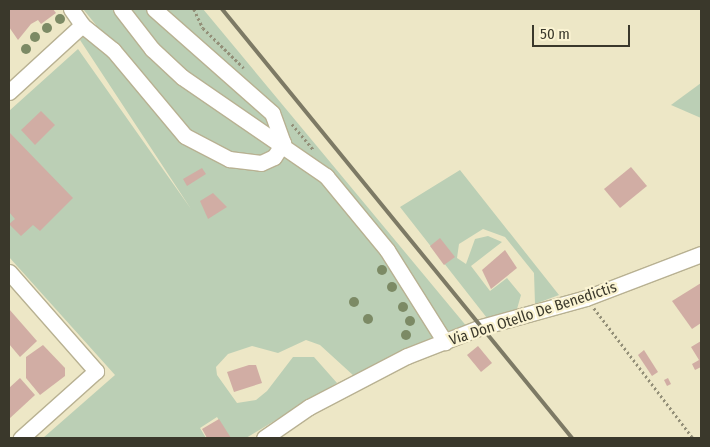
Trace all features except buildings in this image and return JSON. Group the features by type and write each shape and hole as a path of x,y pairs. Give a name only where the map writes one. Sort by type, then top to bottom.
{"street":[{"path":"72,9 82,25 108,44 168,119 201,147 250,163 268,160 283,143"},
{"path":"121,9 176,72 243,121 283,143 313,163 367,224 445,342"},
{"path":"154,9 265,105 280,129 283,143"},
{"path":"9,92 82,25"},
{"name":"Via Don Otello De Benedictis","path":"264,438 309,407 445,342 526,313 586,298 701,254"},
{"path":"9,272 96,371 21,438"}],"path":[{"path":"586,298 693,438"}],"green space":[{"path":"83,9 203,9 468,328 354,376 320,345 306,340 278,353 252,346 228,354 216,367 217,375 237,403 256,400 267,391 293,357 314,357 337,383 246,438 230,438 217,417 200,428 206,438 43,438 115,375 9,257 9,111 78,49 191,209 80,40 96,25"},
{"path":"701,83 701,118 671,105"},
{"path":"460,170 559,295 535,304 534,273 505,237 483,229 459,244 457,258 466,264 475,239 488,236 502,242 471,266 490,291 507,278 521,295 517,309 487,318 400,207"}],"railway":[{"path":"222,9 572,438"}]}
